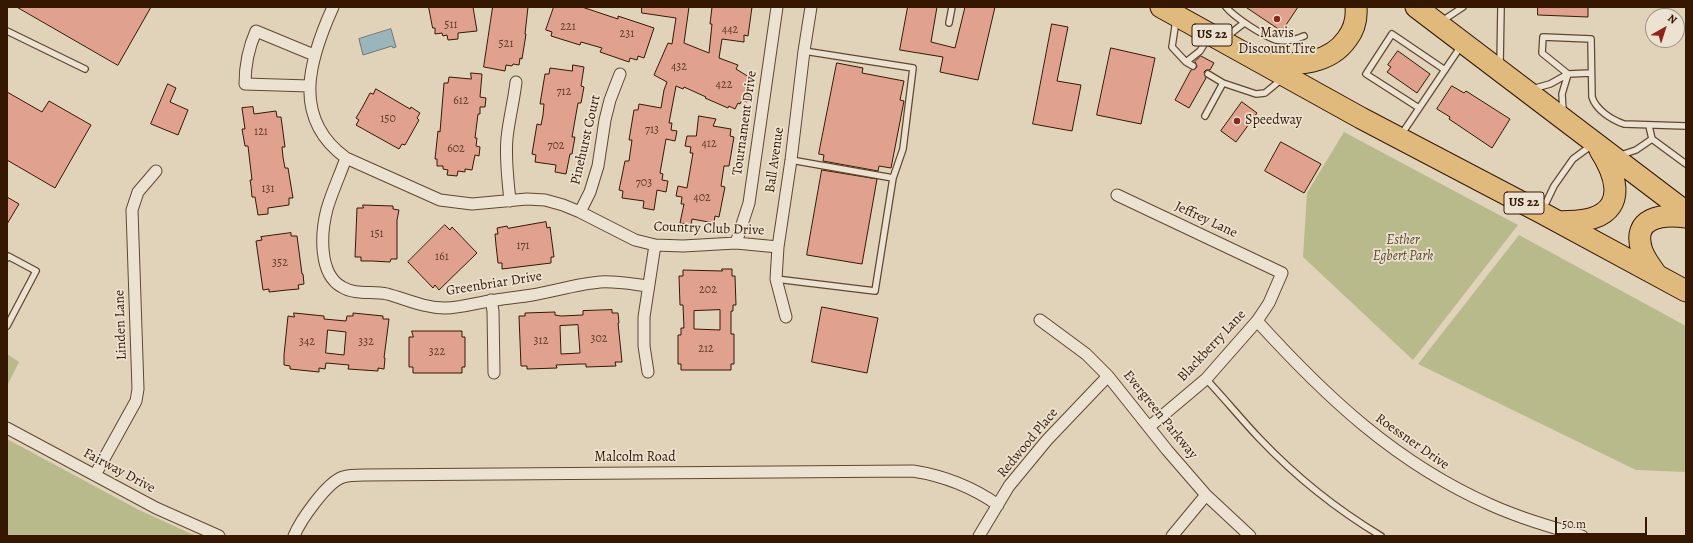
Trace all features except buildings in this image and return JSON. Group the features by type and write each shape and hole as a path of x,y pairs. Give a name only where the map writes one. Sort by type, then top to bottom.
{"highway":[{"path":"1262,64 1301,64 1316,61 1328,56 1341,47 1349,37 1355,22 1356,7"},
{"path":"1417,7 1686,212"},
{"name":"US 22","path":"1168,11 1262,64 1686,291"},
{"path":"1550,217 1583,220 1594,218 1603,213 1612,202 1615,192 1613,175 1596,143"},
{"path":"1656,274 1642,251 1640,238 1642,228 1649,221 1660,216 1686,217"}],"street":[{"name":"Country Club Drive","path":"333,7 314,55 309,86 314,118 322,135 333,149 346,158 440,200 472,204 527,199 545,200 580,212 624,235 655,245 683,246 736,243 778,247"},
{"name":"Tournament Drive","path":"736,243 749,203 777,7"},
{"name":"Ball Avenue","path":"786,317 776,279 778,247 811,7"},
{"path":"309,86 245,84 245,67 250,45 256,31 314,55"},
{"name":"Pinehurst Court","path":"580,212 590,192 598,166 605,120 610,100 620,74"},
{"path":"510,201 506,164 507,137 516,82"},
{"name":"Greenbriar Drive","path":"346,158 327,211 323,239 324,259 327,272 333,281 342,287 352,291 386,294 413,303 446,308 601,282 620,282 648,286"},
{"name":"Linden Lane","path":"95,475 136,401 138,389 132,210 138,192 156,171"},
{"name":"Jeffrey Lane","path":"1117,195 1282,273"},
{"path":"648,372 644,346 644,317 655,245"},
{"name":"Blackberry Lane","path":"1149,427 1206,379 1257,321 1269,303 1282,273"},
{"path":"491,300 494,311 494,373"},
{"name":"Evergreen Parkway","path":"1040,320 1086,354 1108,376 1206,495 1250,536"},
{"name":"Roessner Drive","path":"1257,321 1298,366 1331,398 1369,431 1407,460 1444,482 1491,506 1534,522 1582,536"},
{"name":"Redwood Place","path":"979,536 1009,486 1047,440 1108,376"},
{"name":"Fairway Drive","path":"7,428 156,508 219,536"},
{"name":"Malcolm Road","path":"294,536 309,510 329,487 342,477 364,475 913,471 938,475 964,486 998,505"},
{"path":"1172,536 1206,495"}],"lane":[{"path":"949,23 952,7"},
{"path":"1226,7 1230,12 1244,22 1276,40 1288,41 1304,36"},
{"path":"1438,23 1463,7"},
{"path":"1500,70 1501,7"},
{"path":"1168,11 1172,47 1186,62 1193,66"},
{"path":"1186,62 1216,38 1244,22"},
{"path":"7,31 85,70"},
{"path":"1419,108 1366,74 1392,34 1445,70"},
{"path":"1568,74 1542,53 1543,37 1591,39 1592,97 1594,105 1617,122 1649,126 1686,126"},
{"path":"1399,138 1464,42"},
{"path":"776,279 875,291 893,178 903,149 913,68 804,51"},
{"path":"1527,90 1550,84 1568,74 1591,73"},
{"path":"1208,74 1223,83 1256,94 1265,93 1285,76"},
{"path":"1563,118 1562,94 1568,74"},
{"path":"1204,116 1223,83"},
{"path":"1649,126 1652,139 1686,164"},
{"path":"1614,157 1636,150 1652,139"},
{"path":"1550,217 1554,186 1573,160 1596,143"},
{"path":"791,160 893,178"},
{"path":"7,258 8,256 36,271 7,326"},
{"path":"1206,379 1259,439 1309,485 1351,518 1381,536"}],"green space":[{"name":"Esther Egbert Park","path":"1344,132 1518,225 1413,360 1303,257 1307,193"},
{"path":"1519,235 1686,326 1686,472 1636,470 1418,364"},
{"path":"7,354 19,362 7,386"},
{"path":"7,439 139,510 196,536 7,536"}],"water":[{"path":"391,29 396,47 393,48 392,46 363,55 359,39"}],"place":[{"name":"Mavis Discount Tire","path":"1277,19"},
{"name":"Speedway","path":"1237,121"}]}
